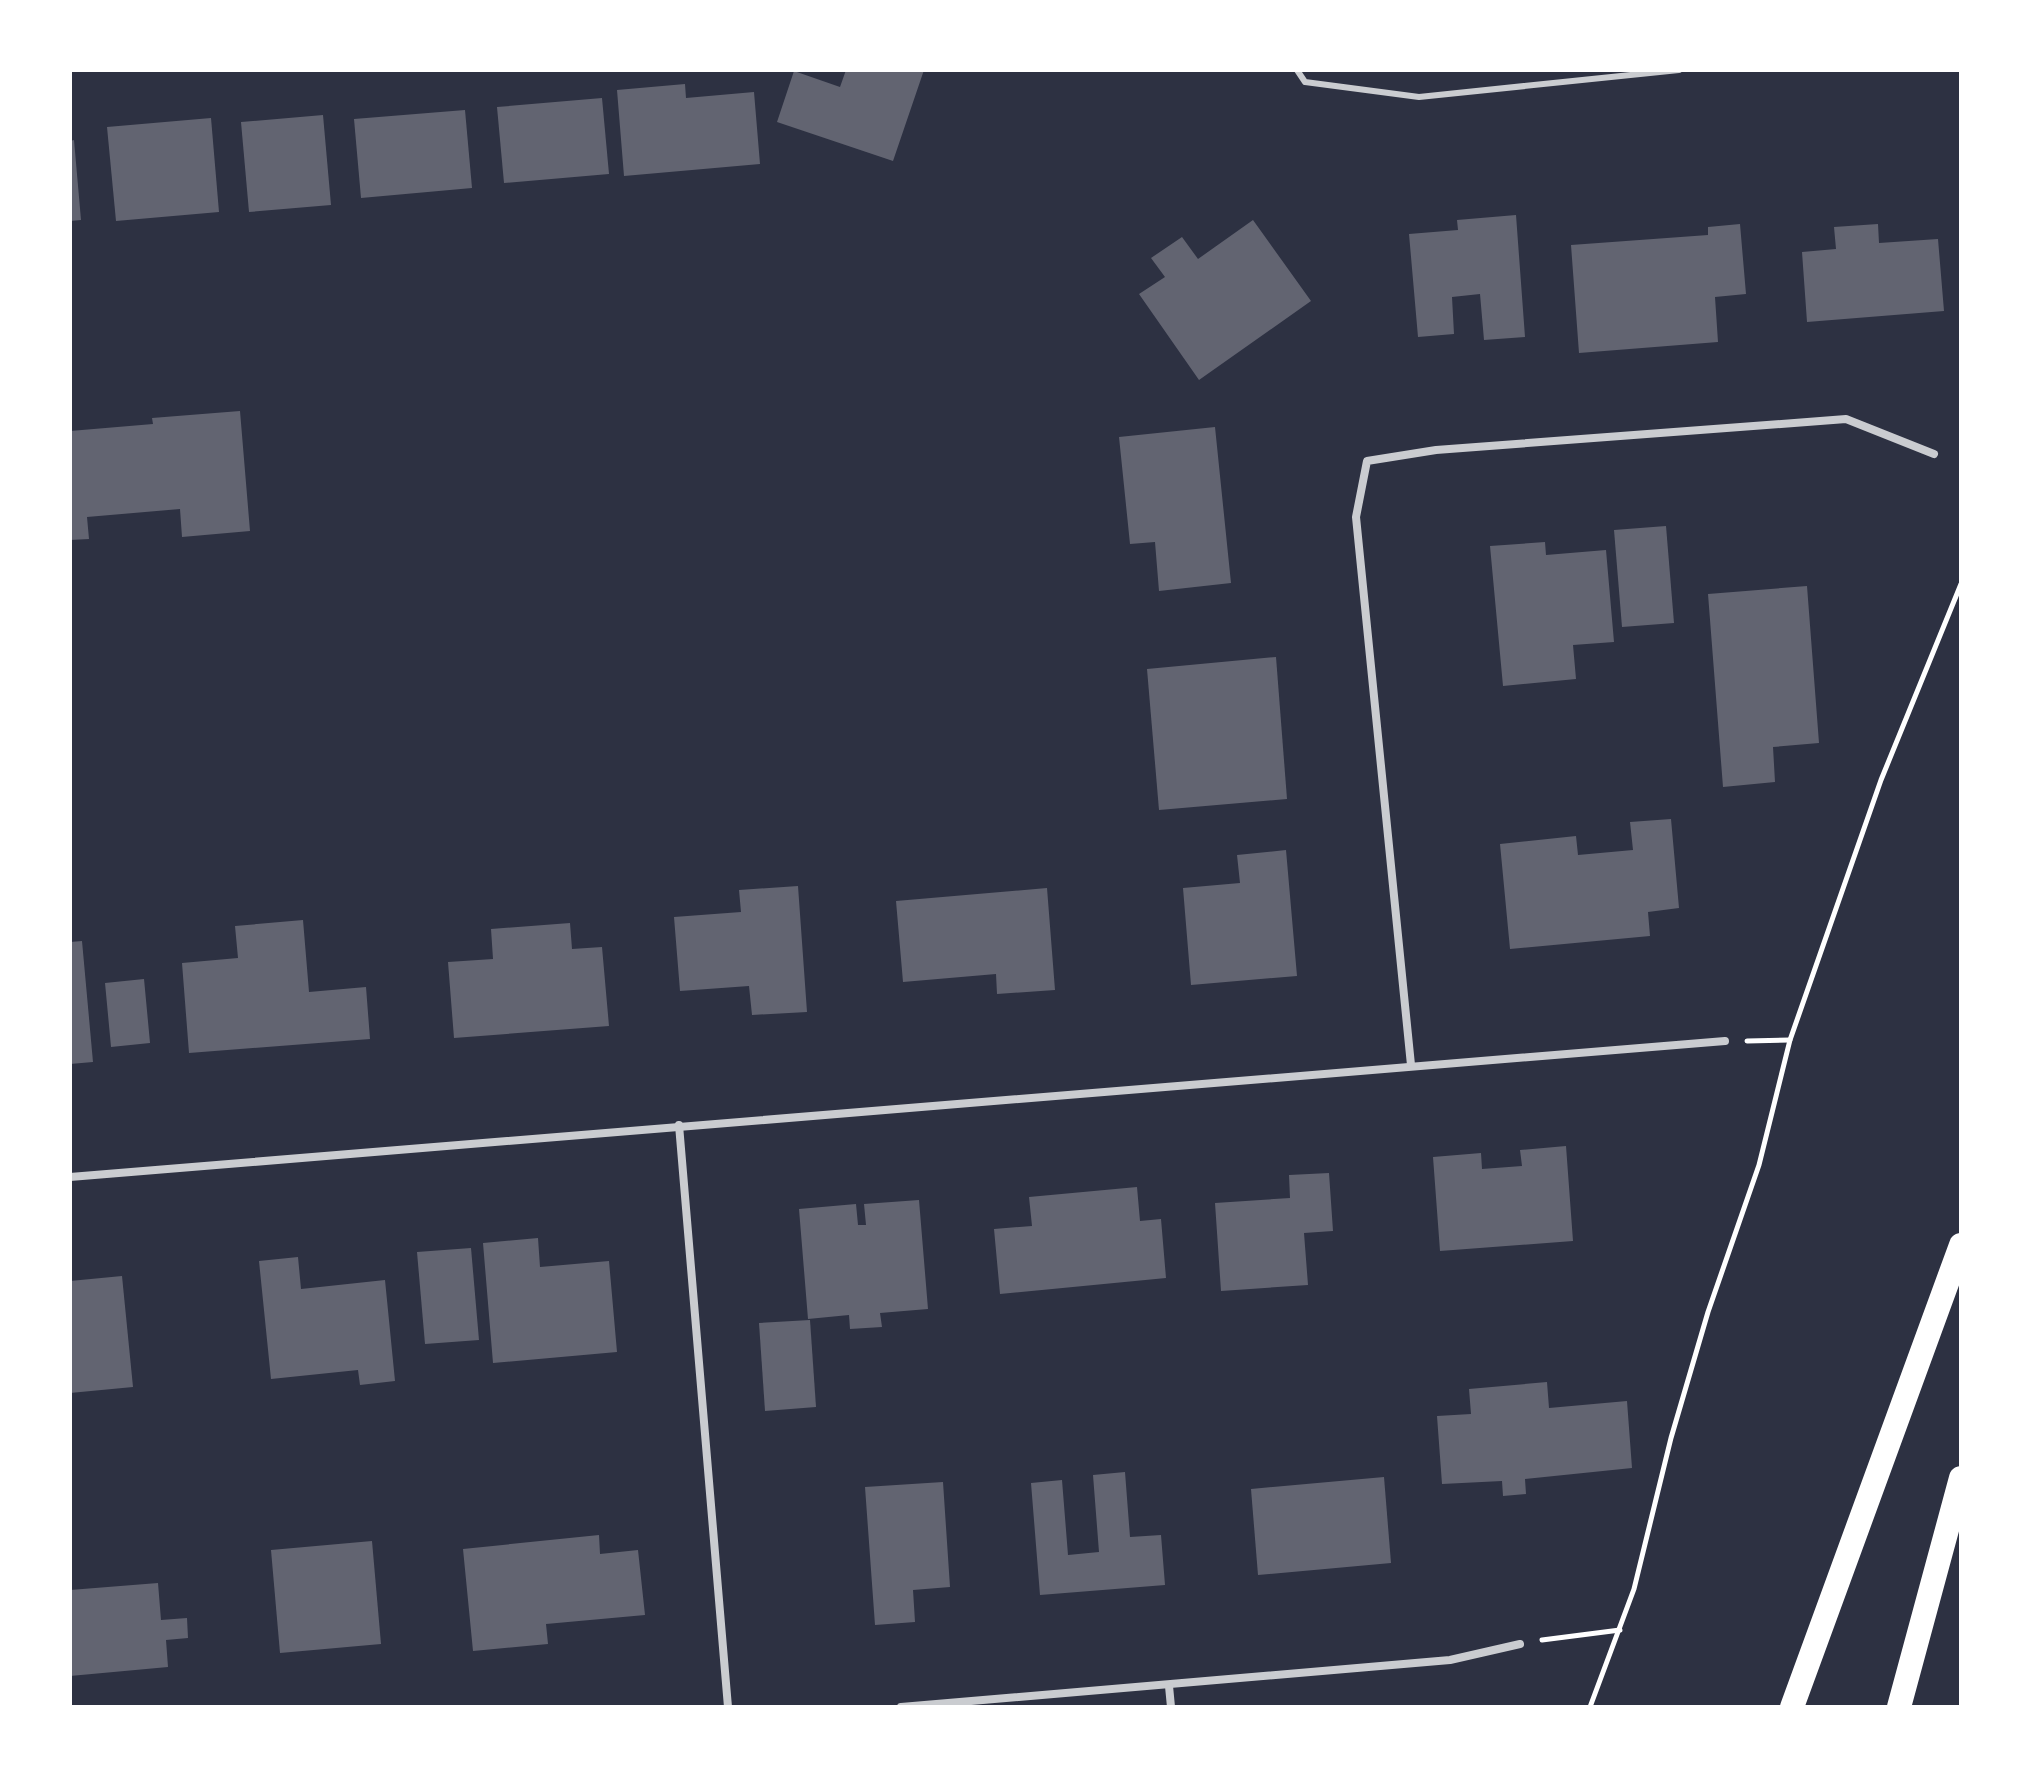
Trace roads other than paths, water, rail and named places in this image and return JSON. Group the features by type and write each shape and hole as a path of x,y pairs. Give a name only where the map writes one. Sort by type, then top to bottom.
{"highway":[{"path":"1792,1707 1961,1245"},
{"path":"1899,1707 1961,1478"}],"street":[{"path":"1411,1065 1356,517 1367,461 1436,450 1846,419 1934,454"},
{"path":"70,1177 1725,1041"},
{"path":"679,1125 728,1707"},
{"path":"901,1707 1450,1660 1520,1644"},
{"path":"1169,1686 1171,1707"}],"lane":[{"path":"1297,70 1305,82 1419,97 1679,70"}]}
